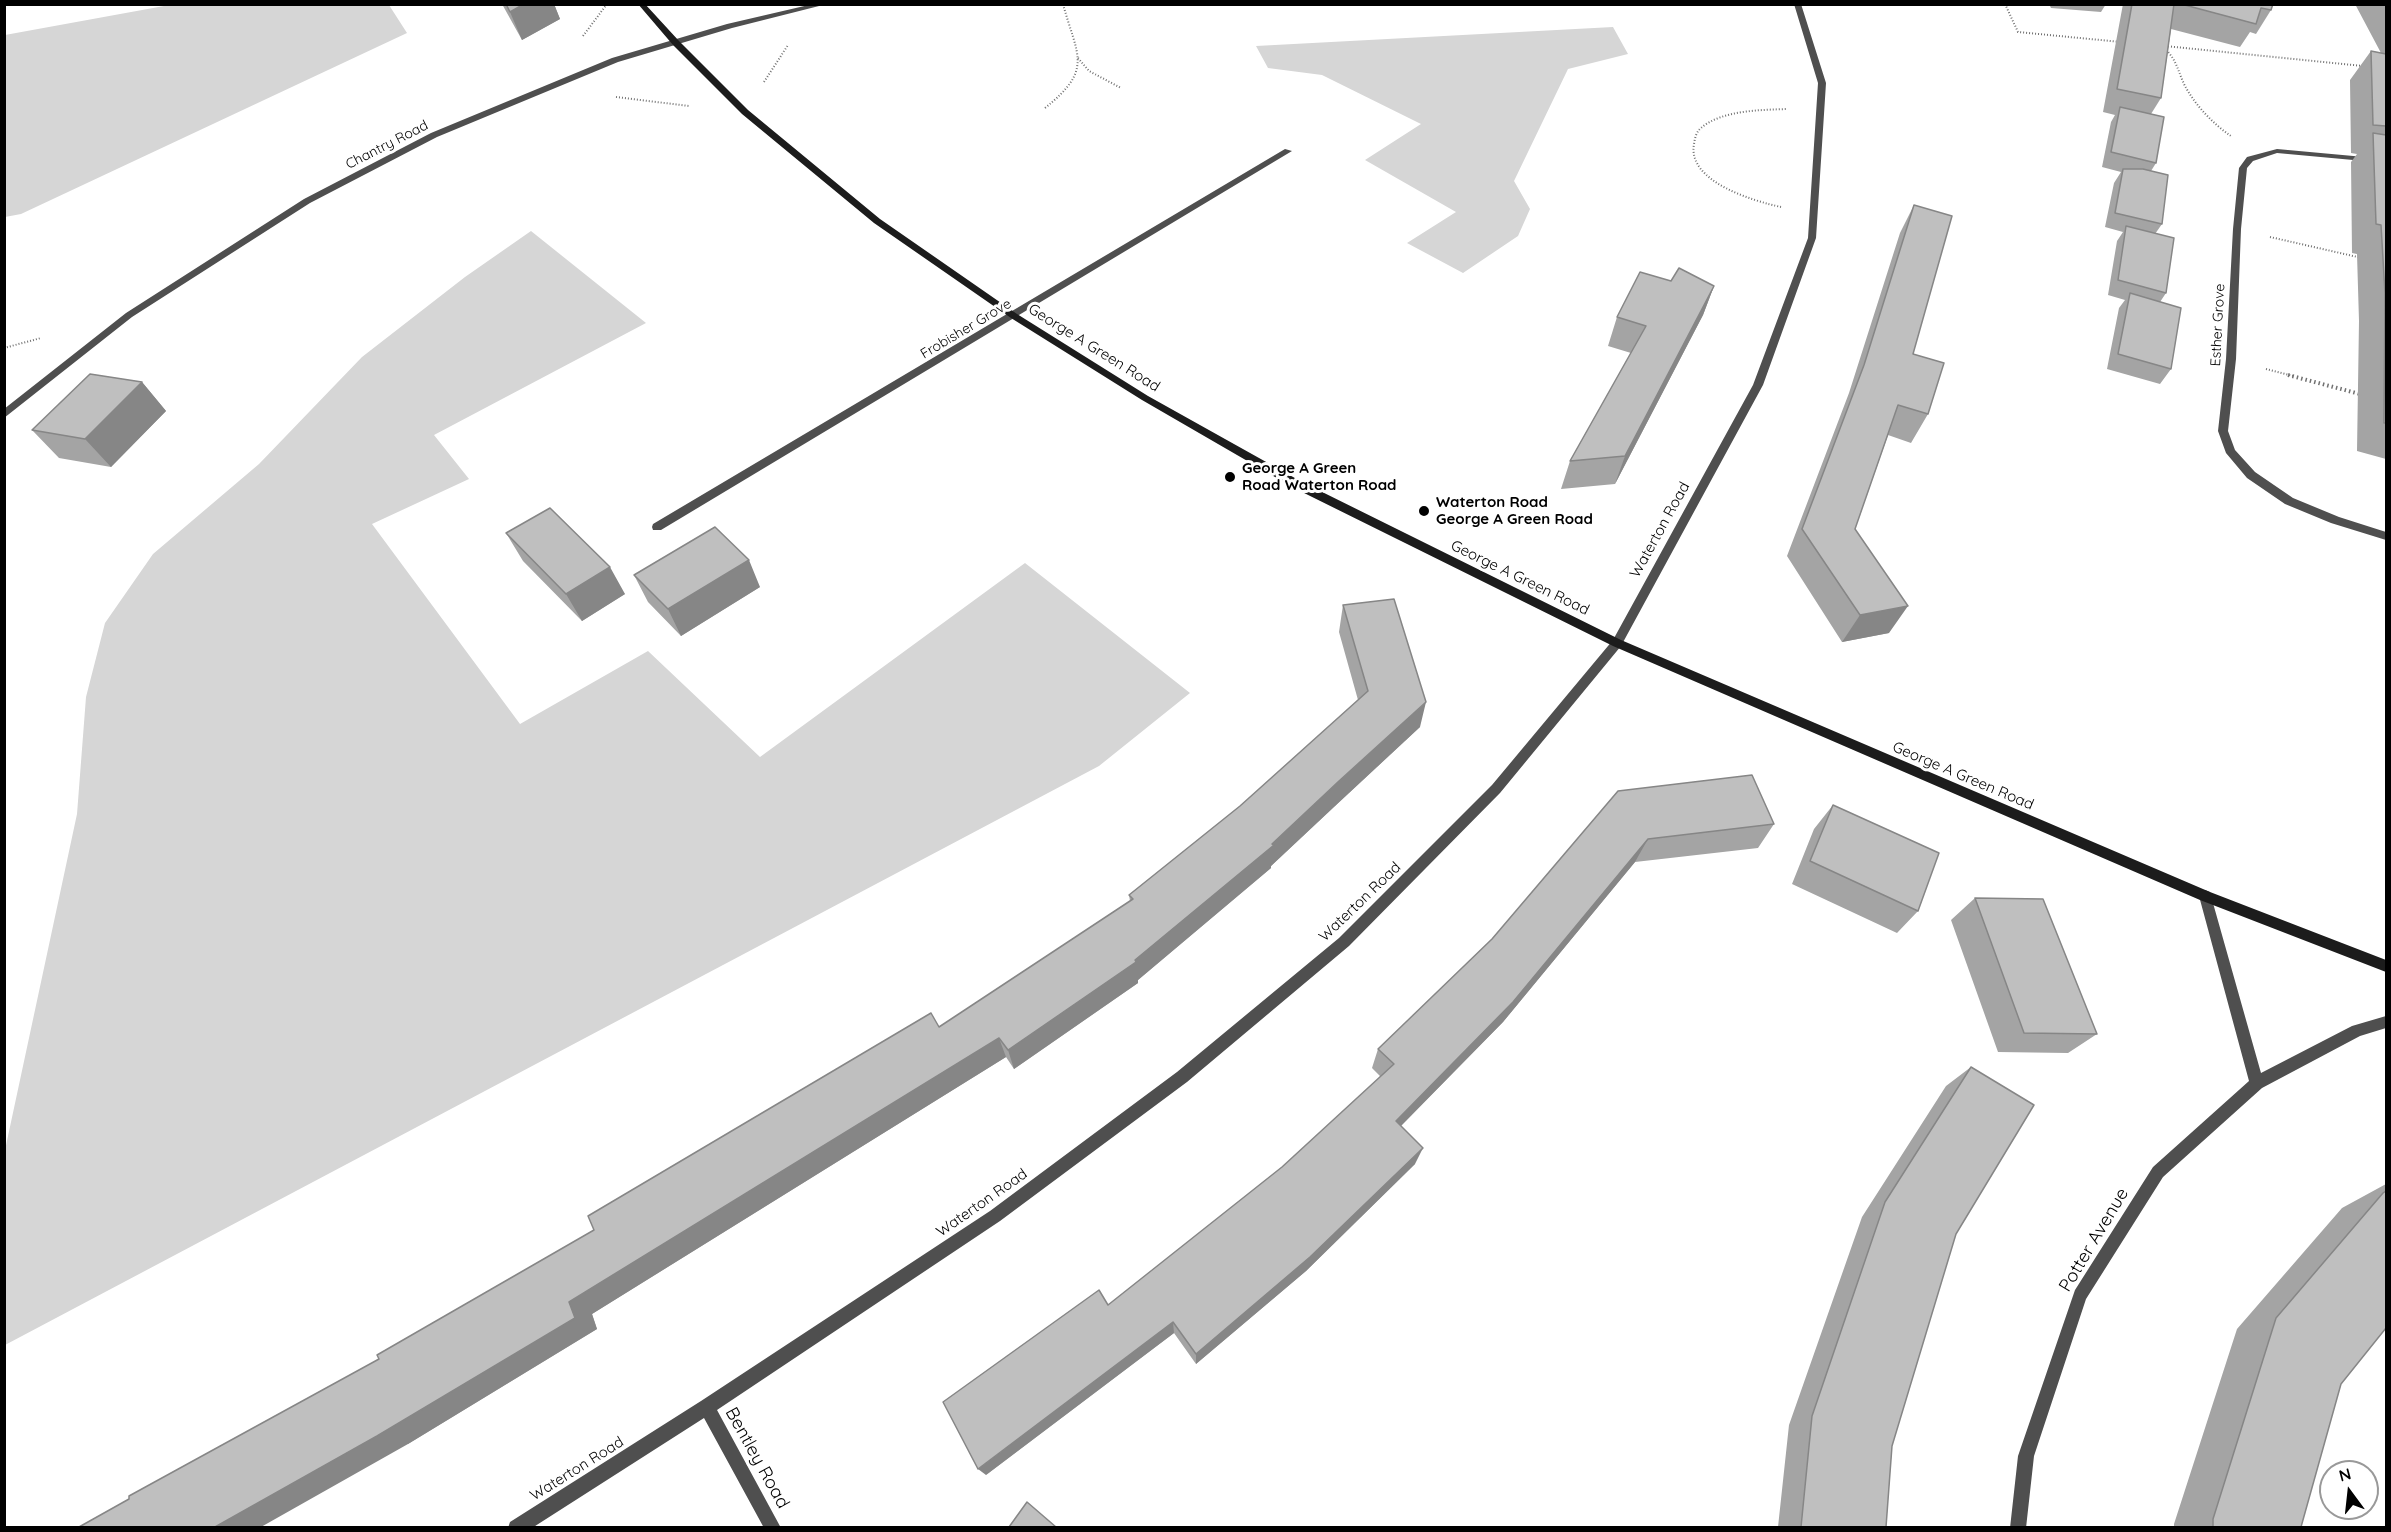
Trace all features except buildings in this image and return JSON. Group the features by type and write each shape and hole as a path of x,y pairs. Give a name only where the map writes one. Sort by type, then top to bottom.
{"main road":[{"name":"George A Green Road","path":"641,4 676,43 745,112 877,221 1014,316 1145,398 1298,485 1617,643 2205,896 2386,966"}],"street":[{"name":"Chantry Road","path":"7,411 129,315 307,201 434,135 615,60 730,26 824,4"},
{"name":"Waterton Road","path":"516,1527 707,1407 995,1216 1182,1077 1344,942 1496,789 1617,643 1758,386 1812,238 1822,82 1797,4"},
{"name":"Frobisher Grove","path":"657,527 1288,151"},
{"path":"2261,154 2296,151 2386,161"},
{"name":"Esther Grove","path":"2261,154 2250,159 2243,168 2237,229 2231,359 2223,431 2230,451 2251,475 2289,501 2336,520 2386,536"},
{"path":"2205,896 2257,1083"},
{"name":"Potter Avenue","path":"2018,1527 2026,1456 2080,1296 2158,1172 2257,1083 2357,1031 2386,1022"},
{"name":"Bentley Road","path":"707,1407 773,1527"}],"path":[{"path":"1045,108 1063,94 1075,78 1077,57 1063,4"},
{"path":"2005,4 2018,32 2130,43"},
{"path":"745,112 812,7"},
{"path":"2159,46 2172,54 2186,87 2221,130 2261,154"},
{"path":"2164,46 2363,66"},
{"path":"1077,57 1089,71 1121,88"},
{"path":"1814,214 1776,206 1725,188 1704,173 1693,154 1694,140 1701,128 1720,119 1775,110 1820,110"},
{"path":"2237,229 2363,259"},
{"path":"2231,359 2364,395"}],"shaded area":[{"path":"175,4 389,5 407,33 21,214 5,217 5,35"},
{"path":"1613,27 1628,54 1568,69 1514,181 1530,209 1518,236 1463,273 1407,243 1456,212 1365,160 1421,124 1322,75 1268,68 1256,46"},
{"path":"531,231 646,323 434,435 469,479 372,524 520,724 648,651 760,757 1025,563 1190,693 1099,766 5,1345 5,1150 77,814 86,697 105,623 153,554 259,464 362,357 465,277"}],"place":[{"name":"George A Green Road Waterton Road","path":"1230,477"},
{"name":"Waterton Road George A Green Road","path":"1424,511"}]}
